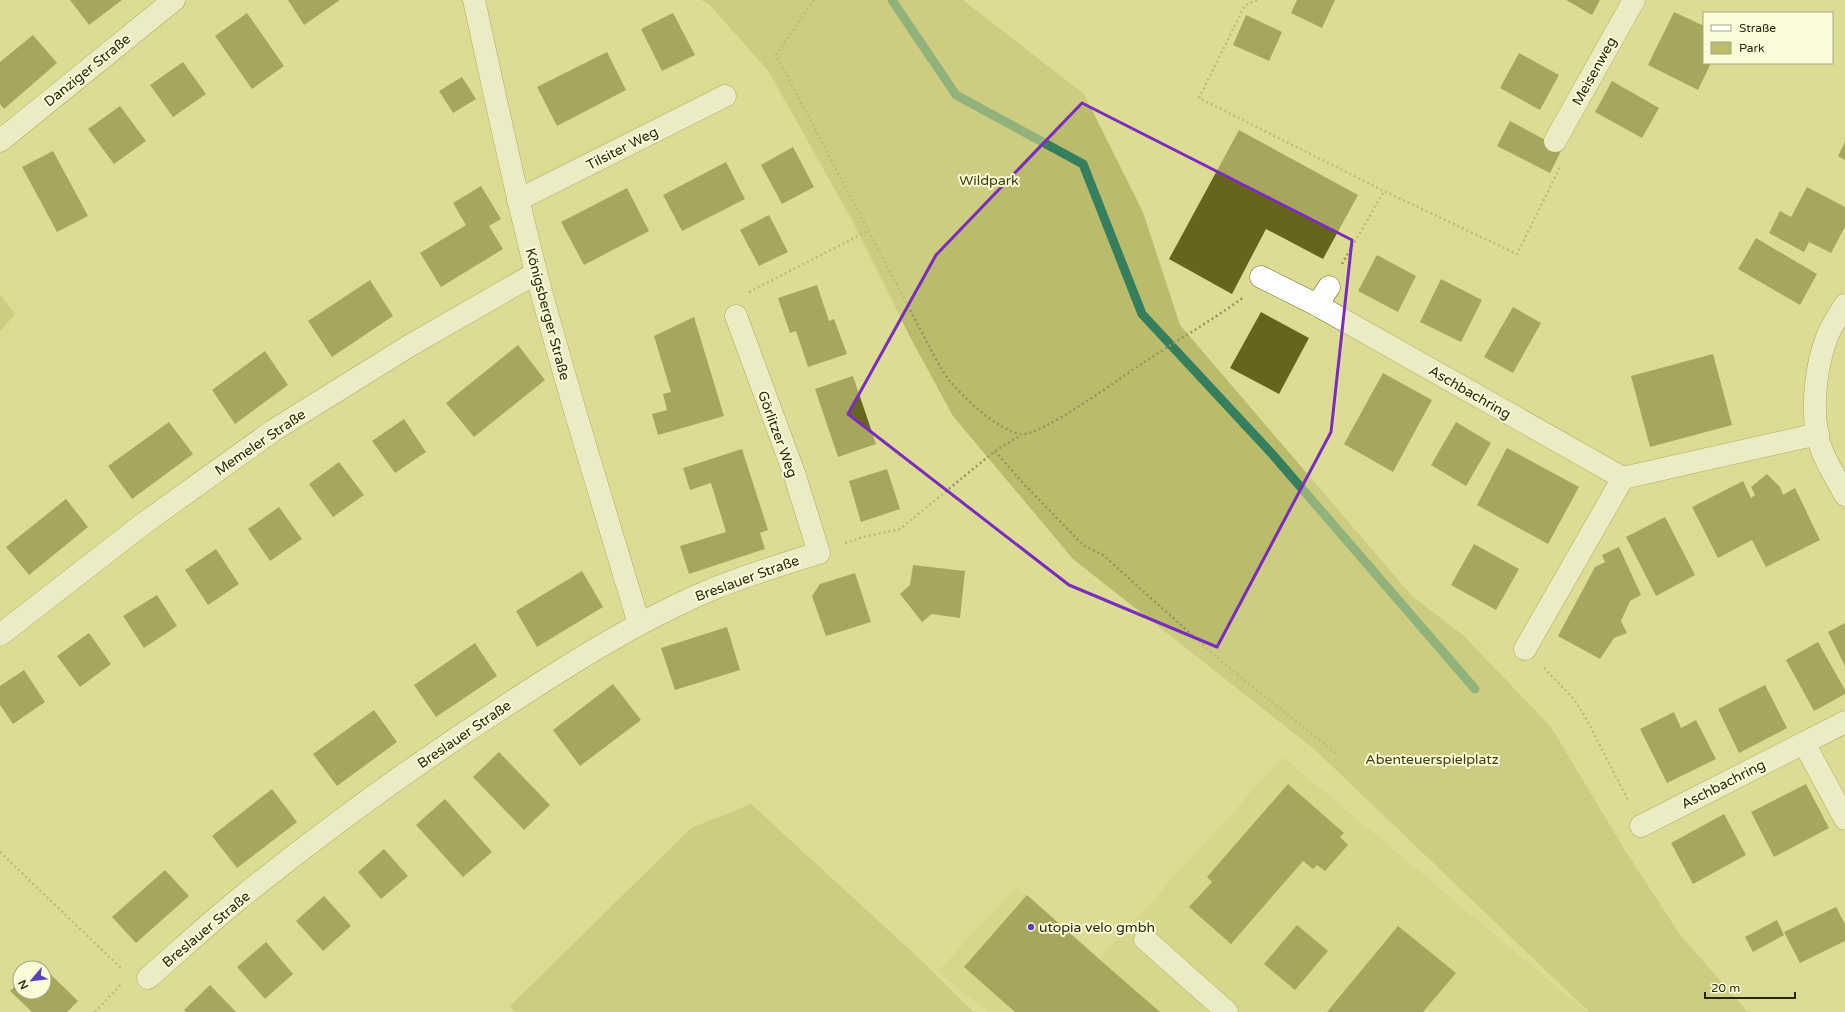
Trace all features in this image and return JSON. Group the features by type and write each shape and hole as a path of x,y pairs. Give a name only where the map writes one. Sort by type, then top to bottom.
{"street":[{"name":"Danziger Straße","path":"0,140 174,0"},
{"name":"Königsberger Straße","path":"474,0 518,200 536,273 584,441 639,624"},
{"name":"Meisenweg","path":"1555,141 1634,0"},
{"name":"Tilsiter Weg","path":"518,200 725,96"},
{"name":"Memeler Straße","path":"0,635 143,524 274,430 409,346 536,273"},
{"name":"Aschbachring","path":"1261,277 1317,305 1623,478"},
{"path":"1317,305 1329,287"},
{"path":"1845,305 1828,335 1818,365 1816,397 1818,434 1827,460 1845,495"},
{"name":"Görlitzer Weg","path":"736,316 794,473 819,552"},
{"path":"1525,649 1623,478 1818,434"},
{"name":"Breslauer Straße","path":"137,978 348,814 458,737 566,667 639,624 701,594 763,570 819,552"},
{"name":"Aschbachring","path":"1641,826 1845,722"},
{"path":"1804,743 1845,819"},
{"path":"1145,940 1225,1011"}],"path":[{"path":"814,0 776,55 929,346 948,379 976,407 997,424 1021,434"},
{"path":"1257,0 1245,5 1199,98 1384,192 1517,254 1568,149 1555,141"},
{"path":"1329,287 1384,192"},
{"path":"736,316 743,296 868,230"},
{"path":"819,552 863,537 900,529 995,452 1021,434 1036,430 1076,409 1250,293 1261,277"},
{"path":"995,452 1083,545 1103,555 1222,662 1339,756"},
{"path":"1525,649 1560,683 1588,720 1641,826"},
{"path":"0,852 120,967"},
{"path":"95,1012 137,978"}],"highlighted area":[{"path":"1082,103 1352,240 1331,432 1217,647 1069,585 848,414 936,255"}],"shaded area":[{"path":"1283,757 1587,1012 987,1012 938,971 1017,887 1100,958"}],"green space":[{"path":"701,0 963,0 1084,94 1143,212 1180,325 1412,596 1464,636 1551,727 1626,852 1681,936 1748,1012 1589,1012 1314,749 1073,559 953,416 910,337 853,222 769,72 709,4"},
{"path":"0,294 15,314 0,332"},
{"path":"751,804 922,961 973,1012 515,1012 510,1006 691,828"}],"building":[{"path":"70,0 122,0 89,25"},
{"path":"288,0 340,0 304,25"},
{"path":"1297,0 1335,0 1322,28 1291,13"},
{"path":"1566,0 1600,0 1592,15"},
{"path":"1674,12 1703,26 1703,64 1711,64 1698,90 1648,65"},
{"path":"247,13 284,66 252,89 215,36"},
{"path":"673,13 695,55 662,71 641,29"},
{"path":"1246,15 1282,32 1269,61 1233,45"},
{"path":"33,35 57,63 4,109 0,104 0,62"},
{"path":"607,52 626,90 557,126 537,87"},
{"path":"1519,53 1559,75 1540,110 1500,88"},
{"path":"183,62 206,94 173,117 150,85"},
{"path":"462,77 476,99 453,113 439,91"},
{"path":"1612,81 1659,108 1642,138 1595,112"},
{"path":"120,106 146,141 114,164 88,129"},
{"path":"1510,121 1562,149 1550,173 1497,146"},
{"path":"1239,130 1358,195 1323,259 1266,229 1232,294 1169,259"},
{"path":"1845,142 1845,160 1838,156"},
{"path":"793,147 814,187 782,204 761,165"},
{"path":"53,151 88,216 57,232 22,167"},
{"path":"726,162 745,199 682,231 663,195"},
{"path":"481,186 501,219 489,226 503,249 441,287 420,253 466,225 453,203"},
{"path":"1807,187 1845,207 1845,227 1831,253 1809,242 1804,252 1769,233 1780,211 1791,217"},
{"path":"627,188 649,231 584,265 561,222"},
{"path":"769,215 788,252 759,266 740,230"},
{"path":"1756,238 1817,274 1800,305 1738,269"},
{"path":"1377,255 1416,276 1398,312 1358,291"},
{"path":"1441,279 1482,300 1461,342 1420,322"},
{"path":"370,280 393,316 332,357 308,321"},
{"path":"817,285 829,321 834,319 847,354 808,367 796,331 790,333 778,298"},
{"path":"1513,307 1541,323 1513,373 1484,357"},
{"path":"1261,312 1309,338 1279,394 1230,368"},
{"path":"694,317 724,416 658,435 652,414 667,410 663,394 671,392 654,336"},
{"path":"518,345 545,380 474,437 446,403"},
{"path":"265,351 288,385 235,424 212,390"},
{"path":"1713,354 1732,425 1650,447 1631,376"},
{"path":"1383,373 1432,400 1393,472 1344,444"},
{"path":"853,376 876,444 838,457 815,389"},
{"path":"404,419 426,452 395,473 372,441"},
{"path":"169,422 193,454 132,499 108,466"},
{"path":"1456,422 1491,443 1466,486 1431,465"},
{"path":"1507,448 1579,487 1548,544 1477,505"},
{"path":"742,449 768,530 760,533 765,549 689,574 680,546 726,532 711,483 690,490 683,468"},
{"path":"339,462 364,495 333,517 309,484"},
{"path":"887,469 900,509 861,522 849,481"},
{"path":"1767,474 1780,487 1783,495 1795,488 1820,540 1766,567 1752,540 1718,558 1692,507 1743,481 1751,498 1755,495 1751,487"},
{"path":"66,499 88,527 29,575 6,547"},
{"path":"279,507 302,539 270,561 248,529"},
{"path":"1665,517 1695,575 1656,596 1626,537"},
{"path":"1474,544 1519,569 1496,610 1451,585"},
{"path":"1619,547 1641,595 1630,601 1621,621 1627,633 1614,638 1600,659 1558,636 1595,567 1605,562 1602,555"},
{"path":"216,549 239,584 208,605 185,570"},
{"path":"913,565 965,571 960,618 932,614 922,622 900,594 910,585"},
{"path":"582,571 603,607 537,647 516,611"},
{"path":"855,573 871,622 826,636 812,596 820,584"},
{"path":"157,595 177,626 144,648 123,616"},
{"path":"1845,623 1845,666 1828,632"},
{"path":"727,627 740,670 675,690 661,648"},
{"path":"89,633 111,664 80,687 57,656"},
{"path":"1818,642 1845,690 1845,694 1814,711 1786,660"},
{"path":"475,643 497,676 436,717 414,685"},
{"path":"24,670 45,702 13,724 0,705 0,686"},
{"path":"613,684 641,720 580,766 553,730"},
{"path":"1765,685 1787,728 1739,753 1718,709"},
{"path":"374,710 397,742 337,786 313,754"},
{"path":"1674,712 1681,728 1696,720 1716,759 1667,783 1640,729"},
{"path":"499,752 550,805 524,830 473,777"},
{"path":"1288,784 1344,833 1340,837 1348,845 1325,871 1317,865 1313,869 1303,861 1231,944 1189,907 1212,882 1207,877"},
{"path":"1806,784 1829,828 1774,857 1751,812"},
{"path":"272,789 297,822 237,868 212,836"},
{"path":"445,799 492,852 463,877 416,825"},
{"path":"1724,814 1746,855 1693,884 1671,843"},
{"path":"384,849 408,876 381,899 358,872"},
{"path":"165,870 189,896 136,943 112,917"},
{"name":"utopia velo gmbh","path":"1027,895 1160,1012 1015,1012 964,967"},
{"path":"324,896 351,926 323,951 296,921"},
{"path":"1836,907 1845,924 1845,941 1800,963 1784,932"},
{"path":"1777,920 1784,935 1753,952 1745,937"},
{"path":"1297,925 1328,951 1295,990 1264,964"},
{"path":"1398,926 1456,973 1423,1012 1327,1012"},
{"path":"266,942 293,974 265,999 237,967"},
{"path":"52,976 78,1001 67,1012 32,1012 19,1000 52,1000"},
{"path":"210,985 236,1012 186,1012 184,1010"}],"waterway":[{"path":"892,0 956,95 1083,164 1142,314 1273,455 1475,689"}],"place":[{"name":"utopia velo gmbh","path":"1031,927"}],"park label":[{"name":"Wildpark","path":"989,180"},
{"name":"Abenteuerspielplatz","path":"1432,759"}]}
